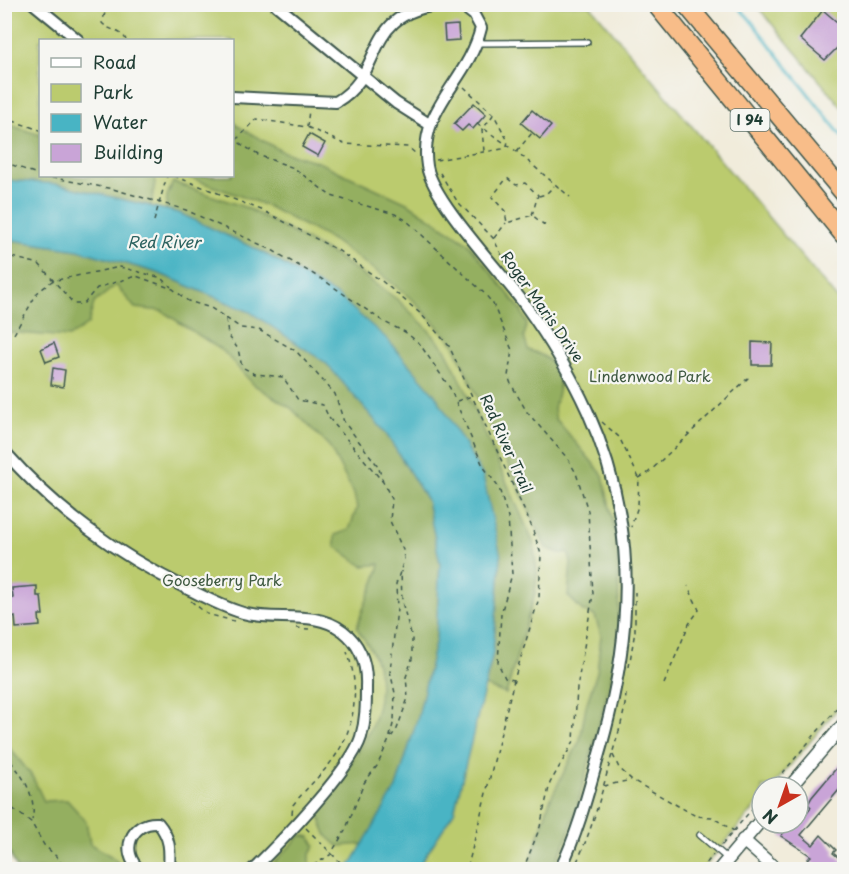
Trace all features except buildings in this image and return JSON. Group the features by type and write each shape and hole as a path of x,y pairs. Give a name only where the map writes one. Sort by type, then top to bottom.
{"highway":[{"name":"I 94","path":"656,4 844,235"},
{"name":"I 94","path":"686,4 844,193"}],"street":[{"path":"34,4 77,39"},
{"path":"275,4 396,103 429,124"},
{"path":"234,97 336,102 348,95 363,76 384,31 406,14 425,6 445,4"},
{"path":"460,4 474,15 481,28 477,43"},
{"name":"Roger Maris Drive","path":"477,43 471,60 429,124 426,138 431,161 429,176 448,208 506,278 567,366 589,414 616,489 626,577 627,617 611,715 587,803 560,870"},
{"path":"4,451 52,500 91,533 168,578 224,606 246,614 329,622 344,631 356,643 366,675 366,712 361,738 342,770 252,870"},
{"path":"800,775 844,724"},
{"path":"140,870 134,865 129,852 130,838 136,828 147,822 158,824 167,834 169,870"},
{"path":"719,870 750,833"},
{"path":"744,840 777,870"}],"lane":[{"path":"477,43 587,42"},
{"path":"844,82 844,96"},
{"path":"700,835 728,859"}],"path":[{"path":"90,4 105,13 102,23 104,26 121,34 125,39"},
{"path":"458,95 464,87 494,115 508,141 507,146"},
{"path":"307,128 310,102"},
{"path":"484,151 482,128 494,115"},
{"path":"4,118 39,130"},
{"path":"511,271 501,257 493,238 458,201 431,161 408,147 344,144 307,128 257,119 234,139 258,155 294,168 331,196 395,213 485,294 493,304 512,350 508,376 511,384 527,412 547,432 576,473 588,512 594,576 578,688 574,741 550,783 540,827 523,870"},
{"path":"477,124 516,151 570,197"},
{"path":"516,151 532,133"},
{"path":"431,161 502,149 507,146"},
{"path":"431,161 436,150"},
{"path":"4,162 39,174"},
{"path":"51,177 159,201 186,210 272,250 326,281 384,322 410,335 442,374 480,459 498,488 508,518 512,574 501,614 498,663 501,673 514,681"},
{"path":"154,221 166,177"},
{"name":"Red River Trail","path":"177,177 264,211 339,251 383,282 421,314 449,346 473,395 541,554 539,598 514,681 467,870"},
{"path":"507,223 505,211 492,197 507,178 516,185 525,183 538,196"},
{"path":"538,196 546,194 555,184"},
{"path":"532,215 538,196"},
{"path":"493,238 507,223 532,215"},
{"path":"532,215 546,227"},
{"path":"4,255 39,264 66,297 78,306 83,304 97,288 136,276 173,289"},
{"path":"14,334 37,293 54,281 120,267 162,278 188,301 211,308 241,328 259,330 296,351 336,394 344,422 378,466 383,482"},
{"path":"226,319 228,335 238,349 242,367 255,374 283,377 298,400 323,405 329,418 383,482 393,499 390,521 403,550 404,560 396,584 398,609 390,670 395,693 394,720 389,740 377,766 364,783 345,831 330,855 306,870"},
{"path":"639,478 648,473 748,378 748,374"},
{"path":"456,401 473,395"},
{"path":"600,420 619,437 639,478 638,506 631,531"},
{"path":"389,740 397,729 408,698 406,676 412,659 412,638 402,602 400,570"},
{"path":"628,672 635,631 635,584"},
{"path":"664,684 689,624 699,610 688,586"},
{"path":"190,600 207,614 235,621"},
{"path":"290,627 318,631"},
{"path":"347,650 354,674 355,706 337,754 293,805 291,811 330,855 348,870"},
{"path":"573,870 585,846 603,786 626,703 626,687"},
{"path":"781,775 844,700"},
{"path":"612,754 619,768 632,780 696,816 712,817 734,831"},
{"path":"4,755 23,778 34,803 31,822"},
{"path":"603,786 632,780"},
{"path":"4,794 9,806 31,822 44,845 64,868 72,870"},
{"path":"701,870 750,812"}],"green space":[{"name":"Lindenwood Park","path":"4,5 590,5 844,307 844,701 782,775 750,775 750,813 703,869 417,869 454,812 493,653 501,556 436,396 262,252 179,213 57,184 5,180"},
{"path":"756,5 844,5 844,110"},
{"path":"234,120 236,125 281,151 318,162 409,204 468,243 521,310 527,324 524,337 528,350 546,358 558,372 558,391 554,406 556,419 603,475 618,546 619,634 611,679 577,807 565,843 552,869 528,869 550,800 580,740 586,706 597,672 601,635 595,616 583,611 568,596 571,562 568,552 560,553 546,548 453,343 415,302 383,276 332,240 265,205 188,177 234,177"},
{"path":"4,123 39,135 39,177 156,177 151,206 57,184 5,180"},
{"path":"173,182 247,208 334,255 398,300 445,349 464,386 533,542 537,574 535,593 506,694 485,686 493,653 501,556 338,296 262,252 179,213 166,210 167,196"},
{"name":"Gooseberry Park","path":"5,239 78,250 158,273 427,500 365,844 348,869 17,869 5,842"},
{"path":"5,239 78,250 158,273 250,312 326,363 385,432 427,500 440,563 436,639 418,717 396,788 365,844 338,846 327,836 316,809 342,776 366,738 379,698 379,678 374,656 357,628 380,564 363,566 335,546 335,535 349,530 357,508 354,494 329,446 291,408 254,385 223,351 162,311 135,308 116,285 94,303 88,324 69,337 5,332"},
{"path":"5,742 32,776 44,801 67,800 86,821 90,844 111,856 125,869 17,869 5,842"},
{"path":"301,835 310,837 315,846 310,854 310,869 268,869"}],"water":[{"name":"Red River","path":"5,180 57,184 179,213 262,252 338,296 386,338 436,396 483,476 501,556 493,653 454,812 417,869 348,869 396,788 418,717 436,639 440,563 427,500 385,432 326,363 250,312 158,273 78,250 5,239"}],"waterway":[{"path":"735,4 748,17 844,139"}]}
